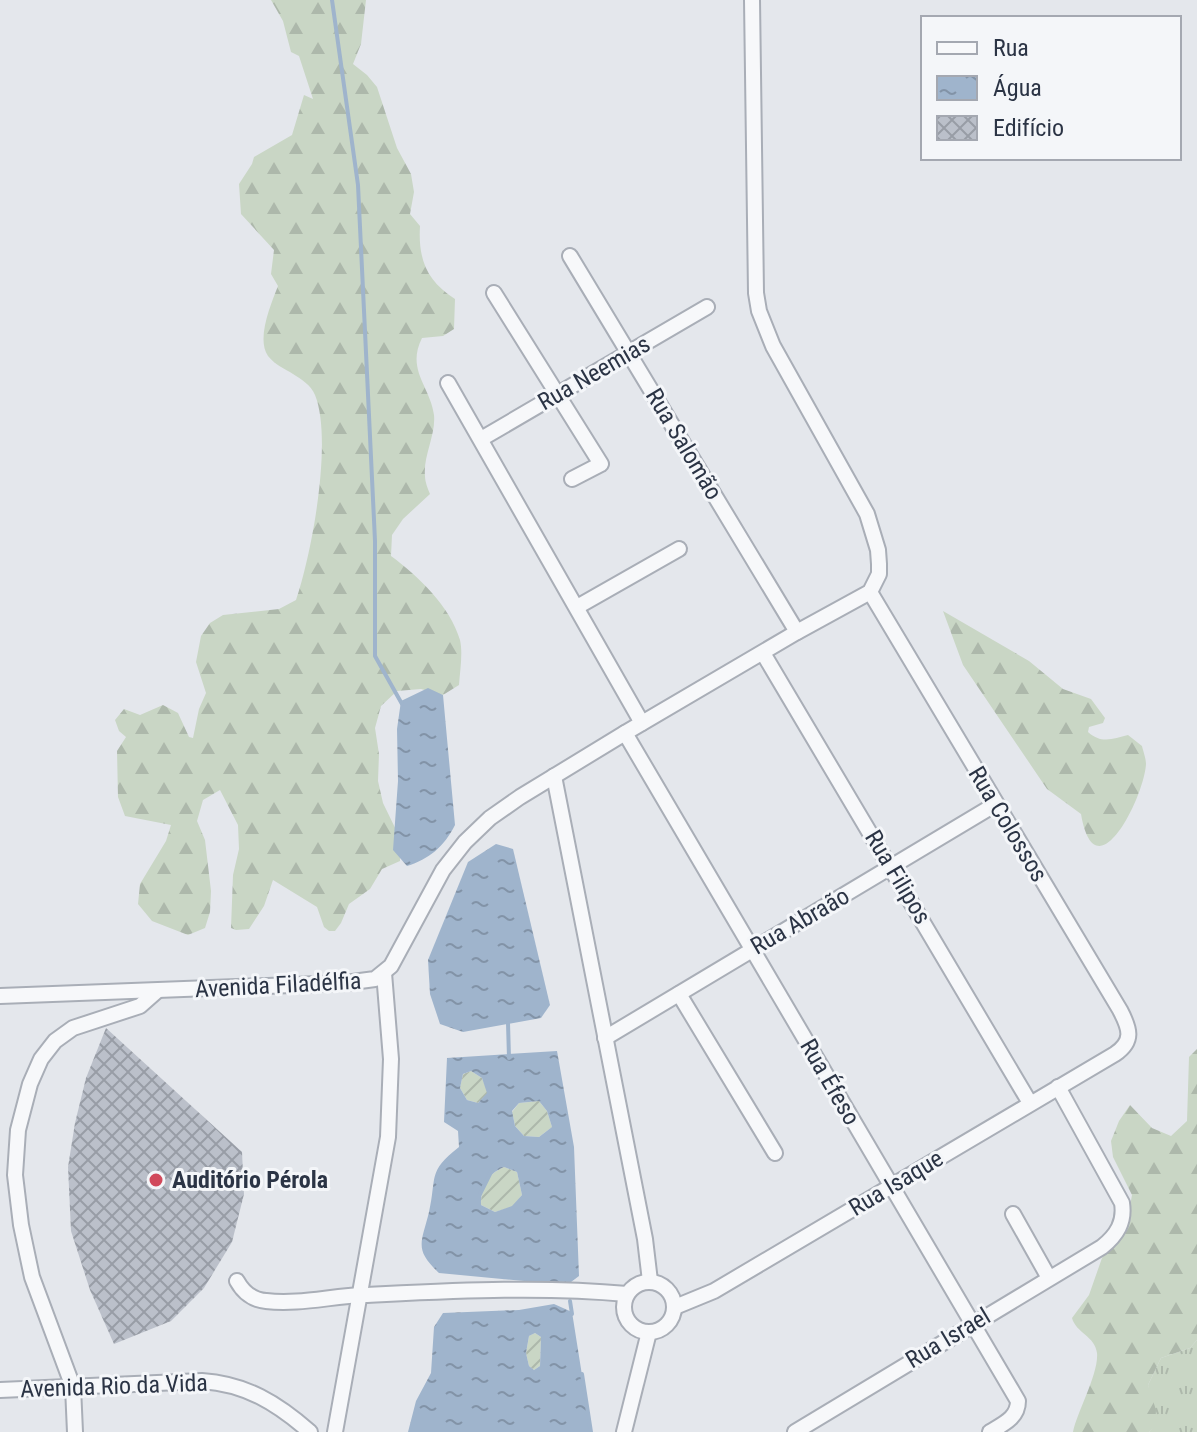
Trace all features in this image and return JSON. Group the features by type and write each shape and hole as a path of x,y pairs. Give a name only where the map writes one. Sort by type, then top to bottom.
{"street":[{"path":"752,0 756,293 759,311 773,346 859,496 878,550 879,574 870,592"},
{"name":"Rua Salomão","path":"570,256 797,632"},
{"path":"494,293 601,464 572,479"},
{"name":"Rua Neemias","path":"481,439 707,307"},
{"path":"448,383 642,723"},
{"path":"577,607 679,549"},
{"name":"Avenida Filadélfia","path":"0,996 345,983 375,979 384,973 403,948 443,870 465,842 490,818 625,733 870,592"},
{"name":"Rua Colossos","path":"870,592 1127,1024 1127,1042 1115,1054"},
{"name":"Rua Filipos","path":"763,653 1030,1103"},
{"name":"Rua Éfeso","path":"625,733 1018,1401 1017,1412 995,1429"},
{"path":"554,776 645,1239 650,1281"},
{"name":"Rua Abraão","path":"605,1038 996,804"},
{"path":"335,1432 388,1137 391,1059 384,973"},
{"path":"75,1432 73,1387 32,1277 21,1225 15,1175 18,1130 30,1084 41,1059 55,1041 73,1028 140,1006 157,991"},
{"path":"679,994 775,1153"},
{"name":"Rua Isaque","path":"675,1307 714,1291 1115,1054"},
{"name":"Rua Israel","path":"795,1432 1113,1238 1122,1221 1122,1203 1058,1087"},
{"path":"1013,1214 1049,1278"},
{"path":"237,1281 247,1295 268,1302 360,1295 503,1291 627,1294 641,1283 650,1281 668,1289 675,1307 673,1317 667,1325 649,1332 632,1326 624,1311 627,1294"},
{"path":"624,1432 649,1332"},
{"name":"Avenida Rio da Vida","path":"0,1390 202,1381 223,1383 269,1400 310,1432"}],"green space":[{"path":"271,0 366,0 361,44 353,64 377,87 397,148 411,174 414,192 410,214 420,226 426,268 437,285 455,299 454,329 443,336 422,338 418,349 420,378 434,415 425,468 430,494 403,519 392,535 391,556 422,582 449,615 460,640 461,668 459,685 443,695 421,689 397,691 381,706 375,728 379,754 378,781 383,803 400,838 400,861 382,869 370,889 349,904 335,931 324,927 317,907 273,880 264,906 249,929 231,928 233,875 239,849 238,825 220,790 203,800 197,821 205,840 211,891 210,912 205,928 188,935 152,921 138,904 140,884 166,841 171,825 125,816 118,797 117,751 126,737 119,731 115,720 124,709 140,715 163,705 178,713 189,737 193,738 206,693 196,662 201,636 210,623 223,615 279,609 296,600 308,554 321,467 320,415 311,388 273,361 265,349 266,321 278,286 271,274 274,250 241,214 239,184 254,157 292,135 304,95 313,99 299,56 291,52 283,21"},
{"path":"943,611 1029,661 1063,689 1091,699 1105,718 1103,723 1089,727 1088,732 1093,736 1107,740 1128,735 1142,746 1146,764 1137,798 1118,832 1107,843 1097,846 1088,837 1081,814 1047,789 963,665"},
{"path":"1197,1049 1197,1340 1190,1348 1161,1358 1148,1385 1156,1410 1155,1427 1149,1432 1073,1432 1095,1371 1097,1353 1093,1342 1072,1318 1089,1295 1102,1258 1127,1223 1132,1195 1113,1157 1111,1141 1130,1105 1152,1128 1171,1136 1187,1121 1189,1057"},
{"path":"471,1071 482,1078 488,1093 478,1103 467,1100 460,1088 463,1074"},
{"path":"539,1101 547,1111 552,1127 539,1137 524,1136 515,1126 512,1112 519,1103"},
{"path":"504,1167 517,1172 522,1195 512,1207 495,1212 481,1205 482,1192 489,1178"},
{"path":"535,1333 541,1337 540,1366 534,1370 529,1366 526,1353 529,1336"},
{"path":"1197,1340 1197,1432 1149,1432 1155,1426 1148,1385 1161,1358 1190,1348"}],"water":[{"path":"428,688 443,695 455,825 435,851 407,866 393,850 398,781 397,729 401,701"},
{"path":"496,844 513,849 550,1005 541,1018 463,1032 440,1024 430,994 428,960 468,862"},
{"path":"557,1051 574,1147 579,1276 567,1285 439,1273 425,1258 422,1238 435,1176 442,1163 459,1147 458,1131 444,1122 447,1058","holes":["471,1071 482,1078 487,1093 478,1103 467,1100 460,1088 463,1074","539,1101 547,1111 552,1127 539,1137 524,1136 515,1126 512,1111 519,1103","504,1167 517,1172 522,1195 512,1206 495,1212 481,1205 484,1187 493,1174"]},
{"path":"554,1304 572,1312 591,1432 408,1432 416,1401 431,1373 434,1327 443,1313 519,1310","holes":["535,1333 541,1337 540,1366 534,1370 529,1366 526,1353 529,1336"]}],"building":[{"name":"Auditório Pérola","path":"106,1028 242,1152 244,1194 232,1242 204,1288 171,1321 114,1344 90,1290 71,1231 68,1167 86,1078"}],"waterway":[{"path":"332,0 358,185 375,541 375,656 402,704"},
{"path":"508,1023 509,1058"},
{"path":"480,1194 492,1170"},
{"path":"570,1301 572,1314"},
{"path":"582,1374 591,1432"}],"place":[{"name":"Auditório Pérola","path":"156,1180"}]}
